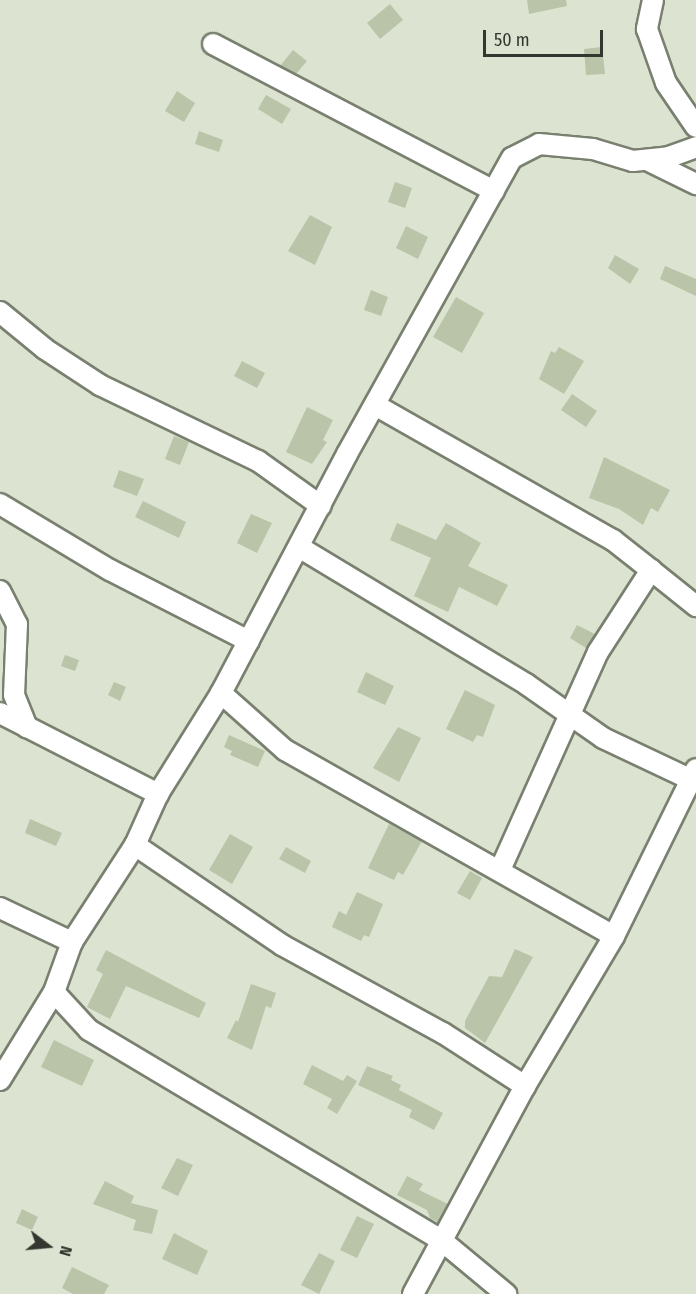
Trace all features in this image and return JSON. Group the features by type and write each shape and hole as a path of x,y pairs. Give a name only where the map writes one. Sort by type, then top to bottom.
{"street":[{"path":"653,0 647,29 666,83 696,127"},
{"path":"213,44 494,191"},
{"path":"0,1080 54,992 72,942 135,845 158,794 221,693 375,405 512,158 539,144 560,143 647,160 696,184"},
{"path":"647,160 696,147"},
{"path":"0,312 45,349 100,384 258,461 321,506"},
{"path":"375,405 613,540 696,606"},
{"path":"0,504 110,570 249,641"},
{"path":"299,547 526,684 603,738 694,778 614,936 525,1086 413,1294"},
{"path":"500,870 562,739 569,714 598,652 651,570"},
{"path":"0,591 17,624 14,694 27,728"},
{"path":"221,693 285,750 614,936"},
{"path":"0,712 158,794"},
{"path":"135,845 282,945 443,1033 525,1086"},
{"path":"0,908 72,942"},
{"path":"54,992 89,1030 441,1240 506,1294"}],"building":[{"path":"527,0 566,0 567,6 529,14"},
{"path":"390,4 403,20 380,39 367,23"},
{"path":"602,47 605,74 586,75 584,49"},
{"path":"293,50 307,61 296,74 280,66"},
{"path":"177,91 195,103 184,122 165,111"},
{"path":"266,95 291,109 282,124 258,109"},
{"path":"199,131 223,140 219,152 195,144"},
{"path":"395,182 412,188 405,208 388,202"},
{"path":"310,215 332,227 315,265 288,251"},
{"path":"406,226 428,237 418,259 396,248"},
{"path":"615,255 639,269 630,284 608,268"},
{"path":"665,266 696,279 696,296 660,279"},
{"path":"371,290 388,297 381,316 364,310"},
{"path":"456,297 484,313 462,353 433,337"},
{"path":"559,347 584,361 564,394 539,379 551,351 555,353"},
{"path":"242,361 265,373 257,388 234,376"},
{"path":"572,394 597,411 586,427 561,410"},
{"path":"307,407 333,420 323,440 327,442 312,464 286,452"},
{"path":"174,436 189,442 180,465 165,459"},
{"path":"604,457 670,490 658,512 651,508 643,525 619,509 589,498"},
{"path":"119,470 144,479 137,496 113,487"},
{"path":"143,501 186,522 179,538 135,517"},
{"path":"251,514 272,523 257,553 237,543"},
{"path":"397,523 436,540 446,523 481,543 468,566 508,585 497,606 459,587 448,612 414,596 431,558 390,540"},
{"path":"577,625 595,634 586,648 570,638"},
{"path":"65,655 79,660 75,671 61,666"},
{"path":"366,672 394,686 385,705 357,692"},
{"path":"114,682 126,687 120,701 108,695"},
{"path":"465,690 495,705 483,737 477,735 473,742 446,729"},
{"path":"398,727 421,738 399,782 373,768"},
{"path":"229,735 265,751 258,767 230,755 232,751 224,747"},
{"path":"30,819 62,833 56,846 25,833"},
{"path":"389,824 422,841 403,875 398,872 394,880 368,868"},
{"path":"230,834 253,847 232,884 209,870"},
{"path":"286,847 311,861 305,873 279,859"},
{"path":"470,871 482,878 470,900 457,893"},
{"path":"357,892 383,904 369,937 364,935 361,941 332,927 339,911 346,915"},
{"path":"515,949 533,957 485,1043 465,1028 465,1021 489,976 502,977"},
{"path":"106,950 206,1003 199,1018 126,986 110,1019 87,1007 103,974 96,970"},
{"path":"251,984 276,993 271,1008 266,1006 252,1050 227,1038 236,1020 238,1022"},
{"path":"54,1040 94,1060 82,1086 41,1067"},
{"path":"312,1065 343,1081 347,1075 357,1081 337,1114 327,1108 332,1099 303,1084"},
{"path":"367,1066 393,1076 391,1080 401,1085 399,1090 443,1113 434,1130 409,1117 412,1110 358,1085"},
{"path":"177,1158 193,1165 178,1196 161,1188"},
{"path":"407,1176 423,1184 419,1190 448,1204 438,1222 430,1218 427,1210 397,1195"},
{"path":"105,1181 134,1196 131,1203 158,1210 152,1234 133,1230 136,1220 93,1204"},
{"path":"22,1209 38,1217 32,1230 16,1223"},
{"path":"357,1216 374,1224 357,1258 340,1250"},
{"path":"174,1233 208,1251 197,1275 162,1259"},
{"path":"319,1253 335,1261 319,1294 301,1285"},
{"path":"72,1267 109,1285 104,1294 73,1294 62,1288"}]}
